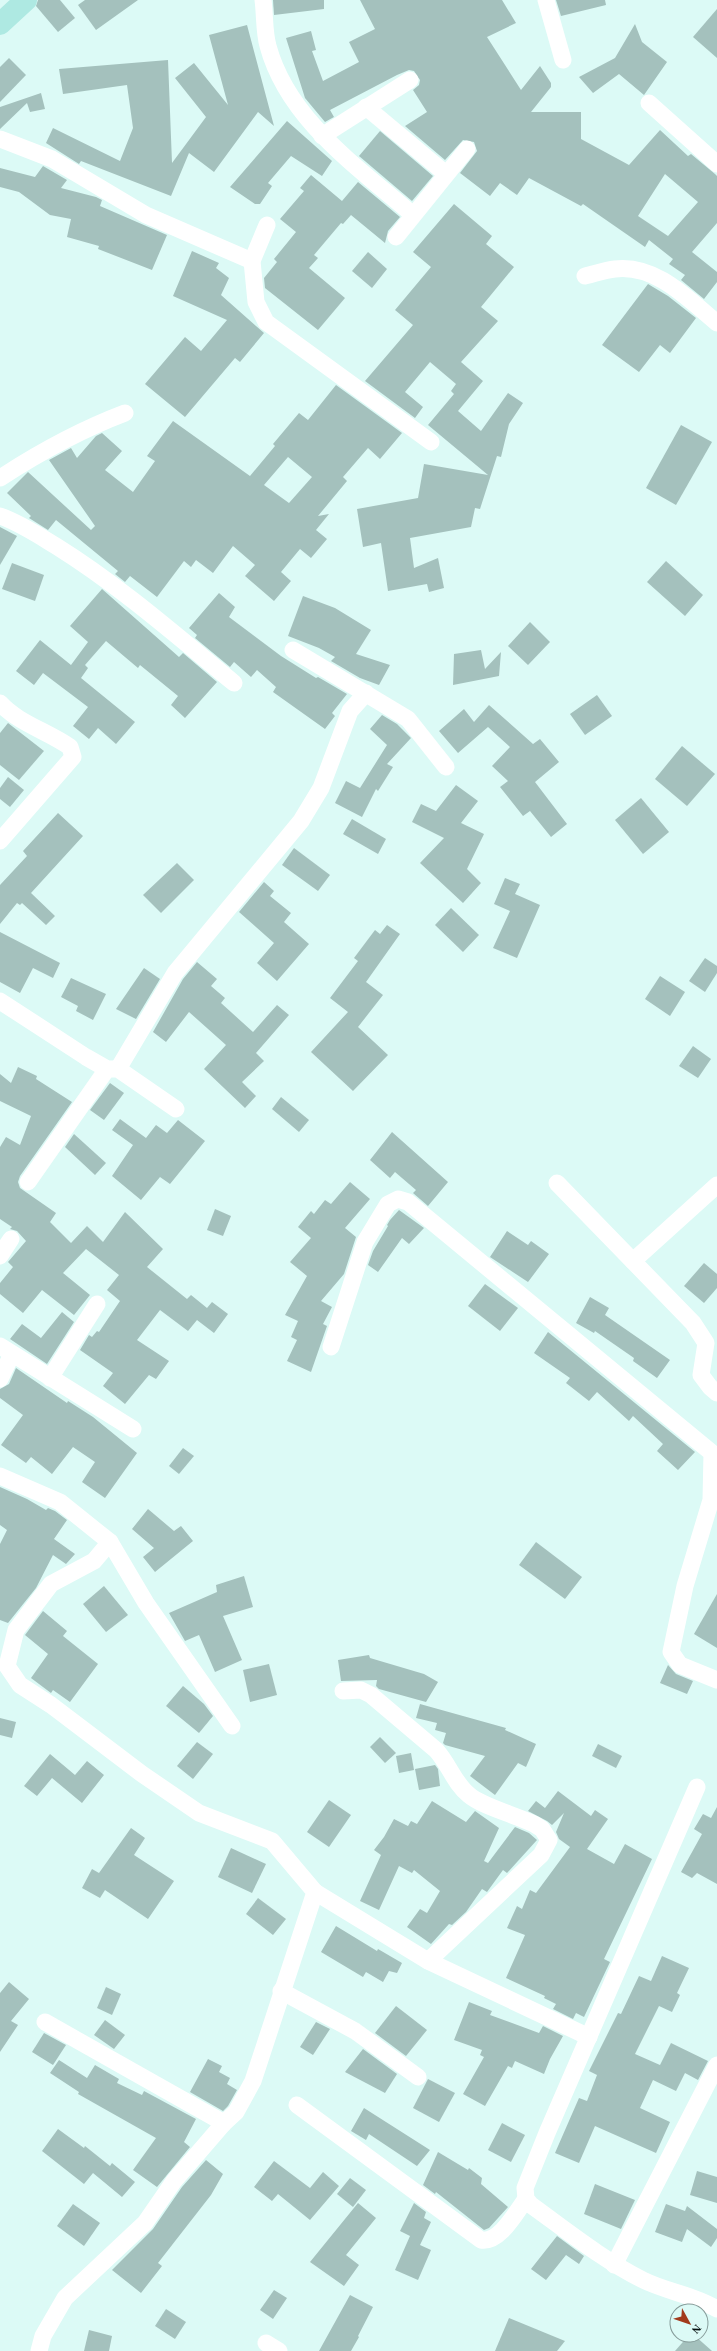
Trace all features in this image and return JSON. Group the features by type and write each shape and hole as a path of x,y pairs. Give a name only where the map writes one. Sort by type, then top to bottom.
{"main road":[{"path":"0,24 26,0"}],"street":[{"path":"263,0 268,45 281,81 322,136 413,215"},
{"path":"546,0 563,60"},
{"path":"322,136 410,80"},
{"path":"649,103 717,164"},
{"path":"366,107 446,174"},
{"path":"0,139 52,159 146,215 252,261"},
{"path":"396,236 467,149"},
{"path":"267,225 252,261 256,302 266,322 431,442"},
{"path":"585,276 615,269 642,271 665,281 717,323"},
{"path":"0,478 40,452 85,428 124,413"},
{"path":"0,516 30,531 78,560 131,598 234,683"},
{"path":"293,650 408,719 446,767"},
{"path":"28,1182 112,1069 175,973 301,821 321,788 350,710 366,693"},
{"path":"0,703 10,714 54,736 70,747 73,758 0,841"},
{"path":"0,1002 176,1108"},
{"path":"556,1183 693,1323 706,1342 702,1375 710,1387 717,1393"},
{"path":"633,1261 717,1185"},
{"path":"331,1347 365,1242 388,1204 398,1199 408,1202 476,1256 714,1454 712,1500 685,1586 671,1652 680,1665 717,1680"},
{"path":"0,1256 11,1239"},
{"path":"50,1378 97,1304"},
{"path":"0,1378 6,1350 133,1429"},
{"path":"0,1476 60,1502 110,1542 146,1603 232,1726"},
{"path":"110,1542 94,1561 51,1584 16,1630 4,1670 20,1685 51,1705 142,1774 199,1813 272,1842 315,1892 428,1961 589,2037"},
{"path":"343,1691 361,1690 371,1695 436,1750 445,1760 456,1781 469,1796 534,1824 542,1829 549,1840 541,1855 428,1961"},
{"path":"697,1786 527,2182 525,2194 526,2199 531,2205 614,2265 645,2281 699,2298 716,2306"},
{"path":"39,2351 42,2336 64,2298 145,2224 174,2181 224,2123 236,2112 252,2081 315,1892"},
{"path":"281,1991 355,2031 418,2077"},
{"path":"45,2022 224,2123"},
{"path":"614,2265 717,2065"},
{"path":"297,2105 481,2240 490,2240 497,2236 526,2199"}],"building":[{"path":"38,0 60,0 75,18 58,32 36,6"},
{"path":"85,0 138,0 96,30 78,5"},
{"path":"273,0 324,0 324,9 274,15"},
{"path":"360,0 502,0 516,23 487,37 521,90 540,66 551,83 551,87 531,112 581,112 581,139 629,165 660,130 688,156 691,154 717,176 717,223 692,252 717,272 717,282 704,299 681,280 685,275 669,264 673,259 649,240 645,247 583,204 581,206 529,178 517,195 500,183 490,196 460,173 477,151 474,142 463,140 445,160 405,126 427,112 413,90 419,85 420,80 414,71 409,70 397,75 330,110 334,117 325,122 305,98 286,38 311,31 316,50 312,51 323,81 359,62 349,42 375,29","holes":["665,174 698,202 668,236 638,216"]},
{"path":"556,0 605,0 606,5 561,16"},
{"path":"717,9 717,58 693,37"},
{"path":"635,24 642,42 667,62 644,95 619,74 593,93 579,77 615,58"},
{"path":"247,25 274,126 258,112 214,172 189,153 171,196 81,161 79,164 46,143 53,128 120,161 133,128 127,85 63,94 59,69 168,60 172,163 206,117 175,78 194,63 228,105 209,35"},
{"path":"9,58 26,75 0,102 0,67"},
{"path":"41,93 45,109 30,112 27,103 0,129 0,107"},
{"path":"287,121 332,161 322,176 291,156 268,183 272,186 260,204 255,204 230,187"},
{"path":"380,131 433,176 412,201 359,156"},
{"path":"43,166 67,180 61,188 96,197 102,200 100,206 167,235 152,270 98,249 99,246 67,237 71,219 50,215 19,192 0,187 0,168 35,177"},
{"path":"311,175 342,201 358,182 400,217 388,231 385,243 351,215 343,224 341,223 314,255 318,258 309,268 345,298 318,330 265,288 264,278 277,262 274,259 296,232 280,219 304,191 300,188"},
{"path":"454,204 492,236 486,244 514,267 481,307 498,321 461,362 483,381 458,411 481,431 508,393 523,403 509,424 501,457 497,456 480,509 475,508 471,527 410,538 414,568 438,558 444,588 429,592 427,584 388,591 381,543 363,547 357,509 418,498 424,464 488,475 428,425 454,394 451,391 456,384 430,362 405,392 423,407 415,418 365,381 413,325 395,310 431,267 413,252"},
{"path":"192,251 219,263 216,268 229,278 221,295 264,333 240,362 235,358 185,417 145,384 185,337 201,351 227,320 173,296"},
{"path":"368,252 387,269 372,288 352,271"},
{"path":"648,284 668,296 696,318 670,353 660,345 639,372 602,345"},
{"path":"336,385 402,433 380,459 368,448 343,477 347,481 318,516 329,514 316,530 327,539 311,558 300,549 281,572 291,581 274,601 245,576 255,565 233,546 213,573 196,560 191,567 184,561 157,597 130,576 125,582 115,574 118,571 56,520 48,530 29,518 31,516 7,493 28,472 91,530 95,526 49,460 71,448 77,458 96,436 102,433 122,451 105,470 133,492 155,461 147,456 173,421 250,476 275,446 273,444 299,413 308,420","holes":["288,457 312,477 289,503 264,485"]},
{"path":"681,425 712,442 676,505 646,488"},
{"path":"0,527 17,536 0,565"},
{"path":"666,561 703,595 685,616 647,582"},
{"path":"12,563 44,575 35,601 2,589"},
{"path":"102,589 179,657 183,653 217,682 185,718 171,705 178,696 140,665 138,668 106,641 85,665 88,668 81,678 135,722 116,744 98,728 89,739 73,726 88,707 43,673 34,685 16,671 40,640 71,665 88,642 70,626"},
{"path":"219,593 235,607 229,617 281,656 316,678 318,677 347,694 332,713 335,716 325,729 273,692 276,687 257,670 251,677 234,662 230,667 195,638 197,635 189,628"},
{"path":"303,596 335,608 371,630 356,654 390,665 379,685 360,678 331,661 335,657 319,648 288,636"},
{"path":"530,622 550,642 528,665 508,646"},
{"path":"481,650 485,669 501,652 499,676 453,685 454,654"},
{"path":"597,695 612,716 585,735 570,714"},
{"path":"489,705 533,744 540,739 559,762 535,782 567,824 551,837 530,811 523,816 500,787 508,781 492,766 510,747 488,727 458,753 439,731 464,709 474,722"},
{"path":"382,715 397,724 411,738 387,764 393,767 378,791 376,789 362,817 335,803 346,781 360,788 387,745 370,729"},
{"path":"8,723 44,751 19,780 0,765 0,733"},
{"path":"682,746 715,774 687,806 655,779"},
{"path":"8,777 24,790 10,807 0,799 0,788"},
{"path":"456,785 478,801 461,823 484,834 467,869 481,883 463,903 420,863 444,838 412,822 421,804 436,811"},
{"path":"641,798 669,832 643,854 615,820"},
{"path":"58,813 83,836 31,893 55,916 46,925 22,903 20,905 17,903 0,924 0,885 27,856 23,851"},
{"path":"352,819 386,839 378,854 343,834"},
{"path":"294,848 330,875 318,891 282,865"},
{"path":"177,863 194,880 161,913 143,895"},
{"path":"505,878 520,884 515,894 540,905 517,958 493,948 510,911 494,904"},
{"path":"264,882 274,891 270,896 291,913 284,922 309,944 277,981 257,963 274,943 239,912"},
{"path":"451,908 479,935 463,952 435,925"},
{"path":"387,925 400,934 366,982 383,995 358,1027 388,1055 353,1091 311,1052 348,1012 330,998 358,961 354,958 375,930 380,934"},
{"path":"0,932 60,963 53,978 33,968 20,993 0,982"},
{"path":"705,958 717,966 717,973 705,992 689,981"},
{"path":"197,962 217,979 211,986 225,998 221,1003 253,1032 277,1005 289,1015 256,1053 264,1061 242,1082 256,1096 245,1108 204,1069 226,1045 189,1012 166,1042 153,1032 183,979"},
{"path":"144,968 160,979 136,1019 116,1009"},
{"path":"660,976 685,992 670,1016 645,999"},
{"path":"71,978 106,994 93,1020 76,1011 78,1006 61,997"},
{"path":"693,1046 711,1059 698,1078 679,1066"},
{"path":"18,1067 37,1076 36,1079 72,1102 20,1176 18,1182 20,1188 56,1213 50,1222 71,1243 87,1226 103,1242 125,1212 163,1249 147,1267 187,1299 191,1295 207,1308 212,1302 228,1314 214,1333 197,1320 188,1331 160,1310 137,1340 169,1361 156,1379 149,1375 125,1404 103,1386 113,1373 80,1350 89,1335 92,1337 97,1331 99,1332 120,1301 107,1290 119,1275 86,1249 63,1273 90,1295 74,1315 42,1290 23,1313 0,1294 0,1283 13,1267 8,1262 26,1241 17,1231 10,1229 12,1227 0,1219 0,1147 6,1137 20,1145 31,1116 0,1101 0,1074 11,1083"},
{"path":"110,1083 124,1093 104,1120 90,1110"},
{"path":"281,1097 309,1120 299,1132 272,1109"},
{"path":"120,1119 146,1138 156,1125 167,1133 178,1120 205,1141 170,1184 160,1177 141,1200 112,1176 133,1145 112,1130"},
{"path":"392,1132 448,1182 428,1206 413,1193 416,1190 395,1172 390,1178 370,1160"},
{"path":"74,1134 106,1163 95,1175 65,1147"},
{"path":"350,1182 370,1199 345,1228 356,1237 344,1274 321,1301 332,1307 323,1324 327,1326 311,1372 287,1361 297,1340 291,1337 298,1321 285,1315 307,1276 290,1262 311,1238 298,1227 311,1211 314,1214 325,1200 331,1204"},
{"path":"215,1209 231,1216 223,1236 207,1230"},
{"path":"399,1210 424,1228 409,1244 402,1238 378,1272 368,1265 373,1251 388,1226 387,1225"},
{"path":"507,1231 528,1245 531,1241 549,1254 528,1282 490,1257"},
{"path":"704,1263 717,1274 717,1288 704,1303 684,1286"},
{"path":"485,1284 518,1308 500,1331 468,1306"},
{"path":"590,1297 609,1308 605,1315 670,1360 657,1378 633,1361 634,1358 595,1331 594,1333 576,1323"},
{"path":"62,1312 74,1322 47,1364 10,1339 22,1324 41,1338"},
{"path":"548,1332 695,1452 678,1470 657,1451 663,1444 633,1416 629,1421 597,1392 589,1401 566,1383 570,1378 534,1353"},
{"path":"16,1368 67,1403 68,1401 93,1417 137,1453 105,1498 82,1482 95,1462 73,1447 52,1474 31,1457 26,1463 1,1445 23,1415 0,1398 0,1389 9,1384"},
{"path":"183,1448 194,1456 179,1474 169,1466"},
{"path":"0,1487 27,1499 46,1510 48,1508 55,1511 67,1520 54,1539 75,1554 66,1564 53,1555 36,1588 8,1623 0,1620 0,1544 7,1530 0,1525"},
{"path":"148,1509 174,1531 181,1526 193,1541 155,1572 143,1557 154,1548 132,1529"},
{"path":"536,1542 582,1577 565,1599 519,1565"},
{"path":"244,1576 253,1607 223,1616 242,1660 215,1672 199,1635 185,1641 169,1613 217,1592 216,1585"},
{"path":"104,1586 128,1615 106,1632 83,1604"},
{"path":"717,1594 717,1648 694,1634"},
{"path":"43,1611 67,1631 63,1636 98,1664 70,1702 53,1690 51,1693 31,1678 48,1654 25,1635"},
{"path":"369,1655 370,1658 424,1674 438,1682 426,1702 379,1689 376,1686 377,1680 341,1681 338,1660"},
{"path":"269,1664 277,1695 250,1702 243,1670"},
{"path":"668,1665 676,1674 693,1681 687,1694 660,1683"},
{"path":"183,1686 204,1704 213,1716 199,1733 166,1706"},
{"path":"420,1704 506,1728 505,1730 536,1744 526,1767 518,1763 495,1795 470,1776 485,1756 445,1745 443,1743 446,1733 435,1730 437,1723 416,1718"},
{"path":"0,1718 16,1722 12,1738 0,1735"},
{"path":"380,1737 396,1753 385,1763 370,1747"},
{"path":"197,1742 213,1754 193,1779 177,1766"},
{"path":"598,1744 622,1756 616,1768 592,1756"},
{"path":"411,1753 414,1770 399,1773 396,1756"},
{"path":"50,1754 75,1775 87,1761 104,1775 82,1803 52,1778 37,1796 24,1786"},
{"path":"435,1765 438,1769 440,1786 419,1790 415,1769"},
{"path":"558,1791 591,1816 595,1810 608,1819 587,1849 614,1864 625,1844 652,1859 604,1959 610,1962 584,2017 576,2013 573,2019 553,2009 556,2004 544,1998 545,1996 506,1978 525,1935 507,1928 517,1906 522,1909 530,1890 536,1893 570,1847 559,1839 556,1832 564,1813 552,1825 528,1811 536,1801 545,1808"},
{"path":"329,1800 351,1815 329,1847 307,1832"},
{"path":"432,1801 466,1822 475,1811 499,1828 484,1861 488,1863 515,1827 529,1833 537,1840 507,1873 503,1870 487,1892 482,1889 466,1912 452,1925 449,1924 431,1944 407,1927 420,1909 427,1913 440,1891 414,1870 412,1873 399,1866 379,1910 360,1901 381,1855 374,1850 384,1837 394,1819 408,1826 411,1821 417,1824"},
{"path":"717,1807 717,1884 697,1873 692,1878 681,1872 702,1834 694,1829 703,1814 711,1818"},
{"path":"131,1828 145,1838 134,1855 174,1881 148,1919 105,1890 100,1898 82,1888 92,1869 99,1873"},
{"path":"231,1848 266,1864 252,1893 218,1877"},
{"path":"258,1898 286,1919 273,1935 246,1914"},
{"path":"336,1926 377,1951 378,1949 402,1963 397,1973 389,1971 383,1982 366,1972 363,1977 321,1952"},
{"path":"662,1956 689,1968 677,1993 680,1995 672,2012 659,2006 635,2054 660,2065 671,2043 708,2061 698,2080 685,2073 676,2091 653,2080 640,2108 670,2122 656,2153 595,2126 579,2163 555,2153 579,2098 587,2101 597,2075 589,2071 618,2013 621,2014 639,1976 651,1981"},
{"path":"9,1982 29,1999 11,2021 18,2025 0,2052 0,1993"},
{"path":"106,1987 121,1994 112,2015 97,2008"},
{"path":"469,2002 492,2011 490,2015 539,2033 543,2026 563,2036 550,2059 544,2074 515,2061 512,2068 508,2066 485,2106 463,2094 484,2057 480,2055 482,2050 454,2040"},
{"path":"396,2006 427,2030 406,2056 375,2033"},
{"path":"105,2020 125,2035 114,2049 94,2035"},
{"path":"316,2022 330,2029 313,2055 300,2047"},
{"path":"44,2033 66,2045 53,2065 32,2052"},
{"path":"363,2049 397,2074 385,2093 345,2072"},
{"path":"208,2059 222,2066 219,2072 230,2078 227,2084 237,2090 228,2106 223,2111 190,2092"},
{"path":"59,2060 87,2078 95,2065 119,2079 117,2083 142,2095 144,2091 196,2119 184,2142 190,2147 157,2187 133,2170 156,2138 78,2094 79,2092 50,2073"},
{"path":"428,2079 455,2093 439,2122 413,2108"},
{"path":"364,2108 430,2150 417,2166 369,2134 366,2140 351,2131"},
{"path":"502,2123 525,2135 511,2162 488,2150"},
{"path":"58,2129 84,2148 85,2146 110,2166 112,2163 135,2182 122,2197 93,2173 84,2184 42,2151"},
{"path":"438,2152 468,2170 469,2168 482,2178 481,2184 508,2207 489,2228 484,2230 436,2192 435,2194 423,2185"},
{"path":"206,2160 223,2174 211,2195 158,2263 162,2266 141,2293 112,2270 153,2229 182,2187"},
{"path":"274,2161 310,2188 323,2172 339,2186 310,2220 278,2194 272,2201 254,2187"},
{"path":"697,2171 717,2177 717,2203 690,2195"},
{"path":"350,2178 366,2190 353,2207 337,2194"},
{"path":"595,2184 635,2200 621,2229 584,2214"},
{"path":"358,2203 376,2218 346,2255 359,2265 344,2286 310,2262"},
{"path":"414,2203 426,2212 424,2218 431,2222 420,2245 431,2250 418,2280 395,2270 410,2236 400,2231"},
{"path":"73,2204 100,2223 84,2246 57,2226"},
{"path":"666,2204 685,2211 687,2206 717,2229 717,2238 711,2247 687,2229 682,2242 655,2232"},
{"path":"557,2236 584,2256 579,2264 566,2255 546,2280 531,2269"},
{"path":"274,2290 287,2298 273,2319 260,2310"},
{"path":"350,2295 373,2307 358,2336 359,2337 351,2351 319,2351"},
{"path":"166,2309 186,2322 175,2339 155,2326"},
{"path":"509,2318 565,2341 557,2351 495,2351"},
{"path":"89,2330 112,2336 109,2351 84,2351"},
{"path":"682,2343 703,2343 712,2351 675,2351"}]}
